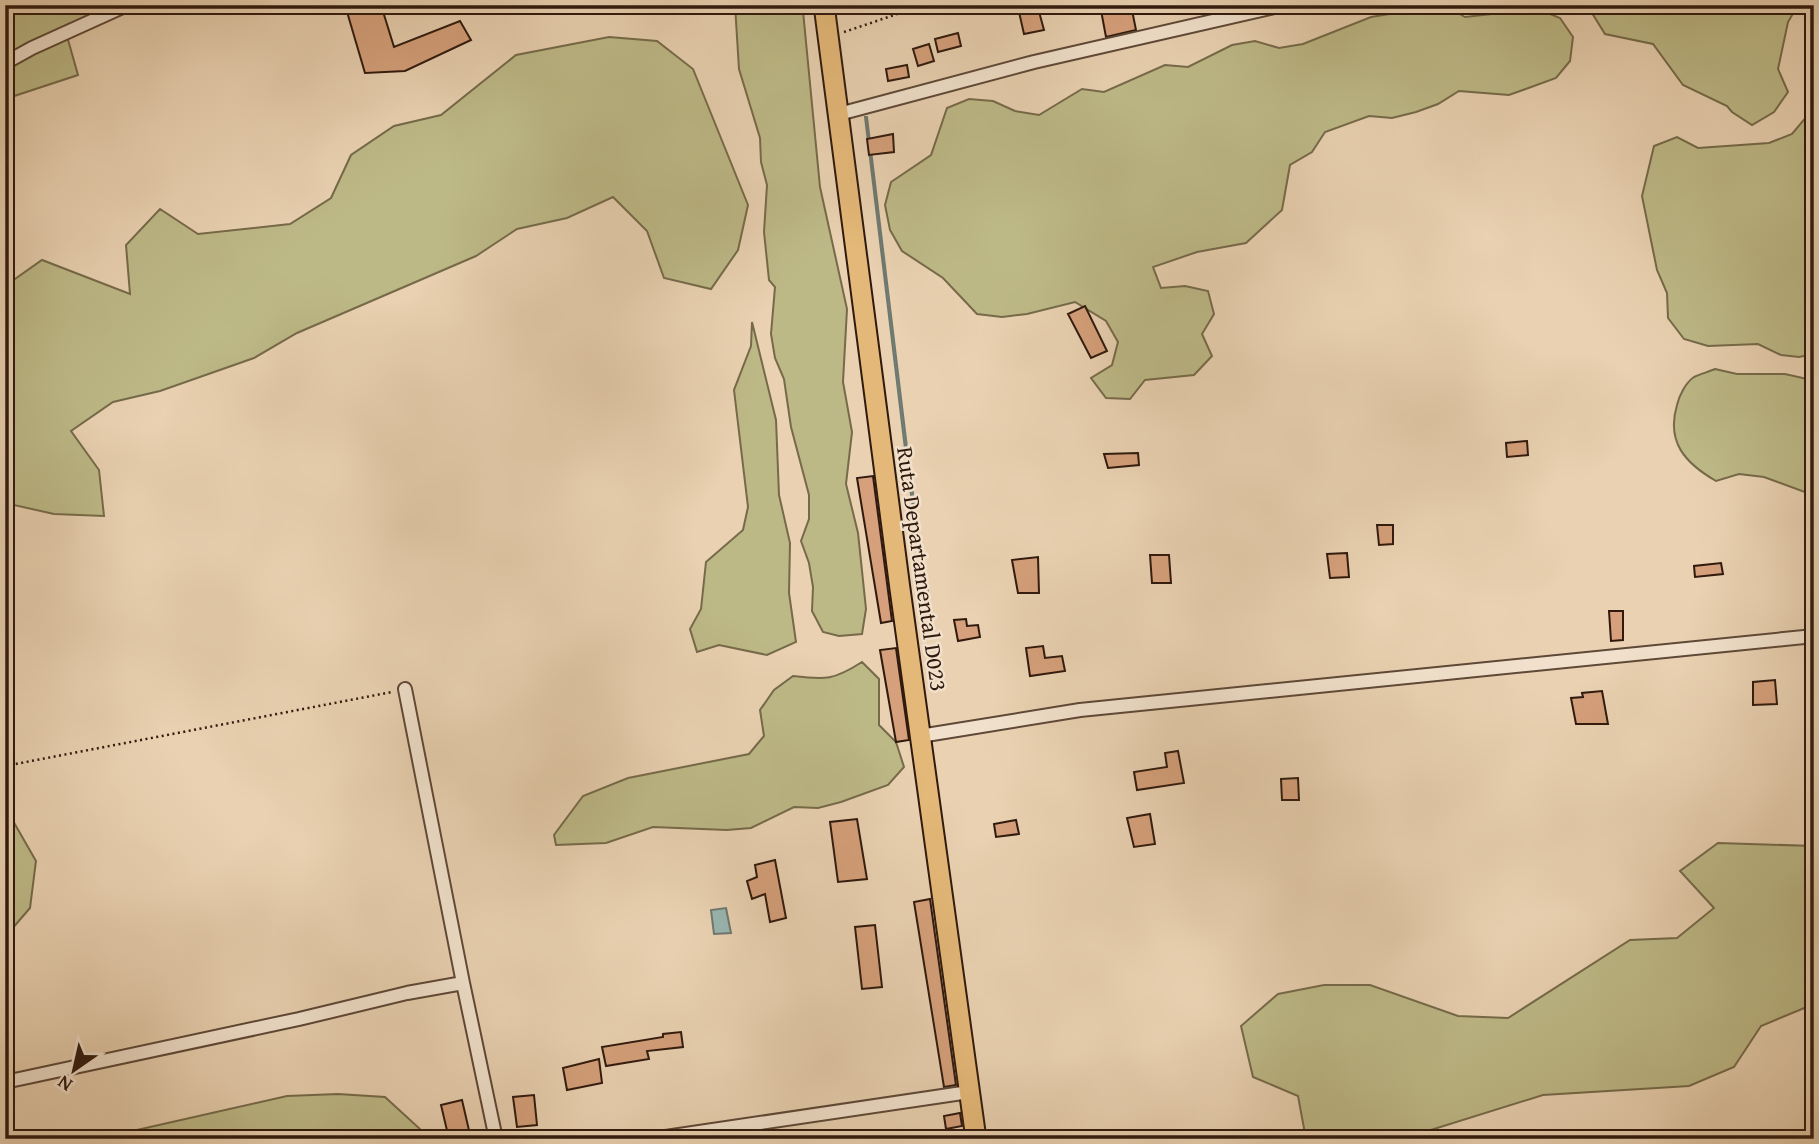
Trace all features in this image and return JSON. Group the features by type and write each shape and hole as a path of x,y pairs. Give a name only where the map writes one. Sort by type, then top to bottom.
{"main road":[{"name":"Ruta Departamental D023","path":"824,5 976,1139"}],"street":[{"path":"5,63 127,5"},
{"path":"839,114 1034,62 1283,5"},
{"path":"920,736 1080,710 1814,636"},
{"path":"405,689 496,1139"},
{"path":"5,1082 463,983"},
{"path":"652,1139 969,1092"}],"path":[{"path":"828,37 924,5"},
{"path":"5,766 405,689"}],"shaded area":[{"path":"5,5 116,5 65,29 78,75 5,99"},
{"path":"735,5 800,5 803,11 820,187 847,309 843,382 852,432 846,484 858,533 866,609 862,634 839,636 823,632 812,611 813,587 809,563 801,541 809,519 809,495 791,427 784,379 775,358 771,334 775,287 769,280 764,232 767,185 761,162 760,138 739,69"},
{"path":"856,5 942,5 932,13 856,8"},
{"path":"1444,5 1465,17 1538,9 1560,18 1573,37 1570,61 1556,78 1509,95 1459,91 1438,104 1416,112 1392,118 1369,116 1325,132 1312,152 1290,165 1282,210 1246,243 1197,252 1153,267 1161,288 1185,286 1208,291 1214,314 1202,334 1212,356 1194,375 1145,380 1130,399 1106,398 1091,378 1112,365 1118,342 1106,321 1075,302 1027,314 1002,317 977,314 943,278 902,251 890,230 885,205 891,182 931,155 947,108 969,99 993,101 1015,111 1039,115 1082,89 1104,92 1165,65 1188,67 1232,45 1255,41 1279,48 1303,44 1371,17"},
{"path":"1599,5 1798,5 1788,22 1778,69 1788,92 1774,112 1752,125 1727,106 1683,85 1653,44 1605,34 1592,13"},
{"path":"609,37 657,41 693,69 748,205 738,250 711,289 664,278 647,231 613,197 567,218 517,229 476,256 297,333 254,358 160,391 113,402 71,431 99,470 104,516 54,514 5,503 5,286 42,260 130,294 126,245 160,209 198,234 290,224 331,198 351,155 394,126 441,115 516,55"},
{"path":"1814,113 1814,354 1799,357 1781,355 1758,344 1708,346 1684,339 1668,318 1667,293 1657,270 1642,196 1654,146 1677,137 1698,148 1769,143 1792,134 1807,116"},
{"path":"752,322 776,420 779,495 790,543 789,593 796,642 767,655 719,645 697,652 690,629 701,609 706,562 743,530 748,507 734,390 751,346"},
{"path":"1715,369 1737,374 1785,374 1814,378 1814,492 1810,494 1764,477 1739,474 1716,481 1687,459 1676,441 1674,430 1678,401 1691,379"},
{"path":"862,662 879,679 879,725 896,742 904,767 888,785 818,808 794,807 751,828 727,830 653,827 606,843 556,845 554,835 583,796 628,778 749,754 764,736 760,710 774,690 793,676 829,677"},
{"path":"5,817 12,819 36,861 30,908 5,937"},
{"path":"1718,843 1814,846 1814,1004 1761,1026 1734,1067 1689,1086 1543,1095 1402,1139 1306,1139 1298,1096 1253,1077 1241,1026 1278,994 1324,985 1370,985 1458,1016 1508,1018 1630,940 1677,938 1714,908 1680,871"},
{"path":"338,1094 385,1097 420,1129 425,1139 97,1139 287,1096"}],"water":[{"path":"865,117 908,456 906,457"},
{"path":"909,467 930,606 928,607 907,468"},
{"path":"726,908 731,933 714,934 711,910"}],"building":[{"path":"345,5 381,5 394,47 460,21 471,40 405,71 365,73"},
{"path":"1100,5 1131,5 1136,30 1106,37"},
{"path":"1038,8 1044,30 1024,34 1019,12"},
{"path":"958,33 961,46 938,52 935,39"},
{"path":"929,44 934,61 918,66 913,49"},
{"path":"907,65 909,77 888,81 886,69"},
{"path":"893,134 894,152 869,155 867,139"},
{"path":"1085,306 1107,351 1091,358 1068,314"},
{"path":"1527,441 1528,455 1507,457 1506,443"},
{"path":"1138,453 1139,465 1108,468 1104,454"},
{"path":"873,476 892,621 881,623 857,478"},
{"path":"1377,525 1393,525 1393,544 1379,545"},
{"path":"1347,553 1349,577 1330,578 1327,554"},
{"path":"1150,555 1169,555 1171,583 1152,583"},
{"path":"1038,557 1039,593 1018,593 1012,560"},
{"path":"1721,563 1723,574 1695,577 1694,566"},
{"path":"1609,611 1623,611 1623,640 1611,641"},
{"path":"966,619 967,626 978,625 980,637 958,641 954,620"},
{"path":"1043,646 1045,658 1062,656 1065,671 1030,676 1026,648"},
{"path":"896,648 909,740 896,742 880,650"},
{"path":"1775,680 1777,704 1753,705 1753,682"},
{"path":"1602,691 1608,724 1576,724 1571,698 1583,697 1582,693"},
{"path":"1178,751 1184,783 1137,790 1134,772 1167,767 1165,753"},
{"path":"1298,778 1299,800 1282,800 1281,779"},
{"path":"1150,814 1155,844 1134,847 1127,818"},
{"path":"857,819 867,879 838,882 830,822"},
{"path":"1016,820 1019,834 996,837 994,824"},
{"path":"775,860 786,918 770,922 765,894 752,899 747,881 757,877 755,865"},
{"path":"930,899 956,1085 944,1087 914,902"},
{"path":"875,925 882,987 862,989 855,927"},
{"path":"681,1032 683,1047 647,1051 649,1059 606,1066 602,1047"},
{"path":"599,1059 602,1083 567,1090 563,1068"},
{"path":"534,1095 537,1125 517,1127 513,1097"},
{"path":"462,1100 471,1139 449,1139 441,1105"},
{"path":"960,1113 962,1126 946,1129 944,1116"}]}
